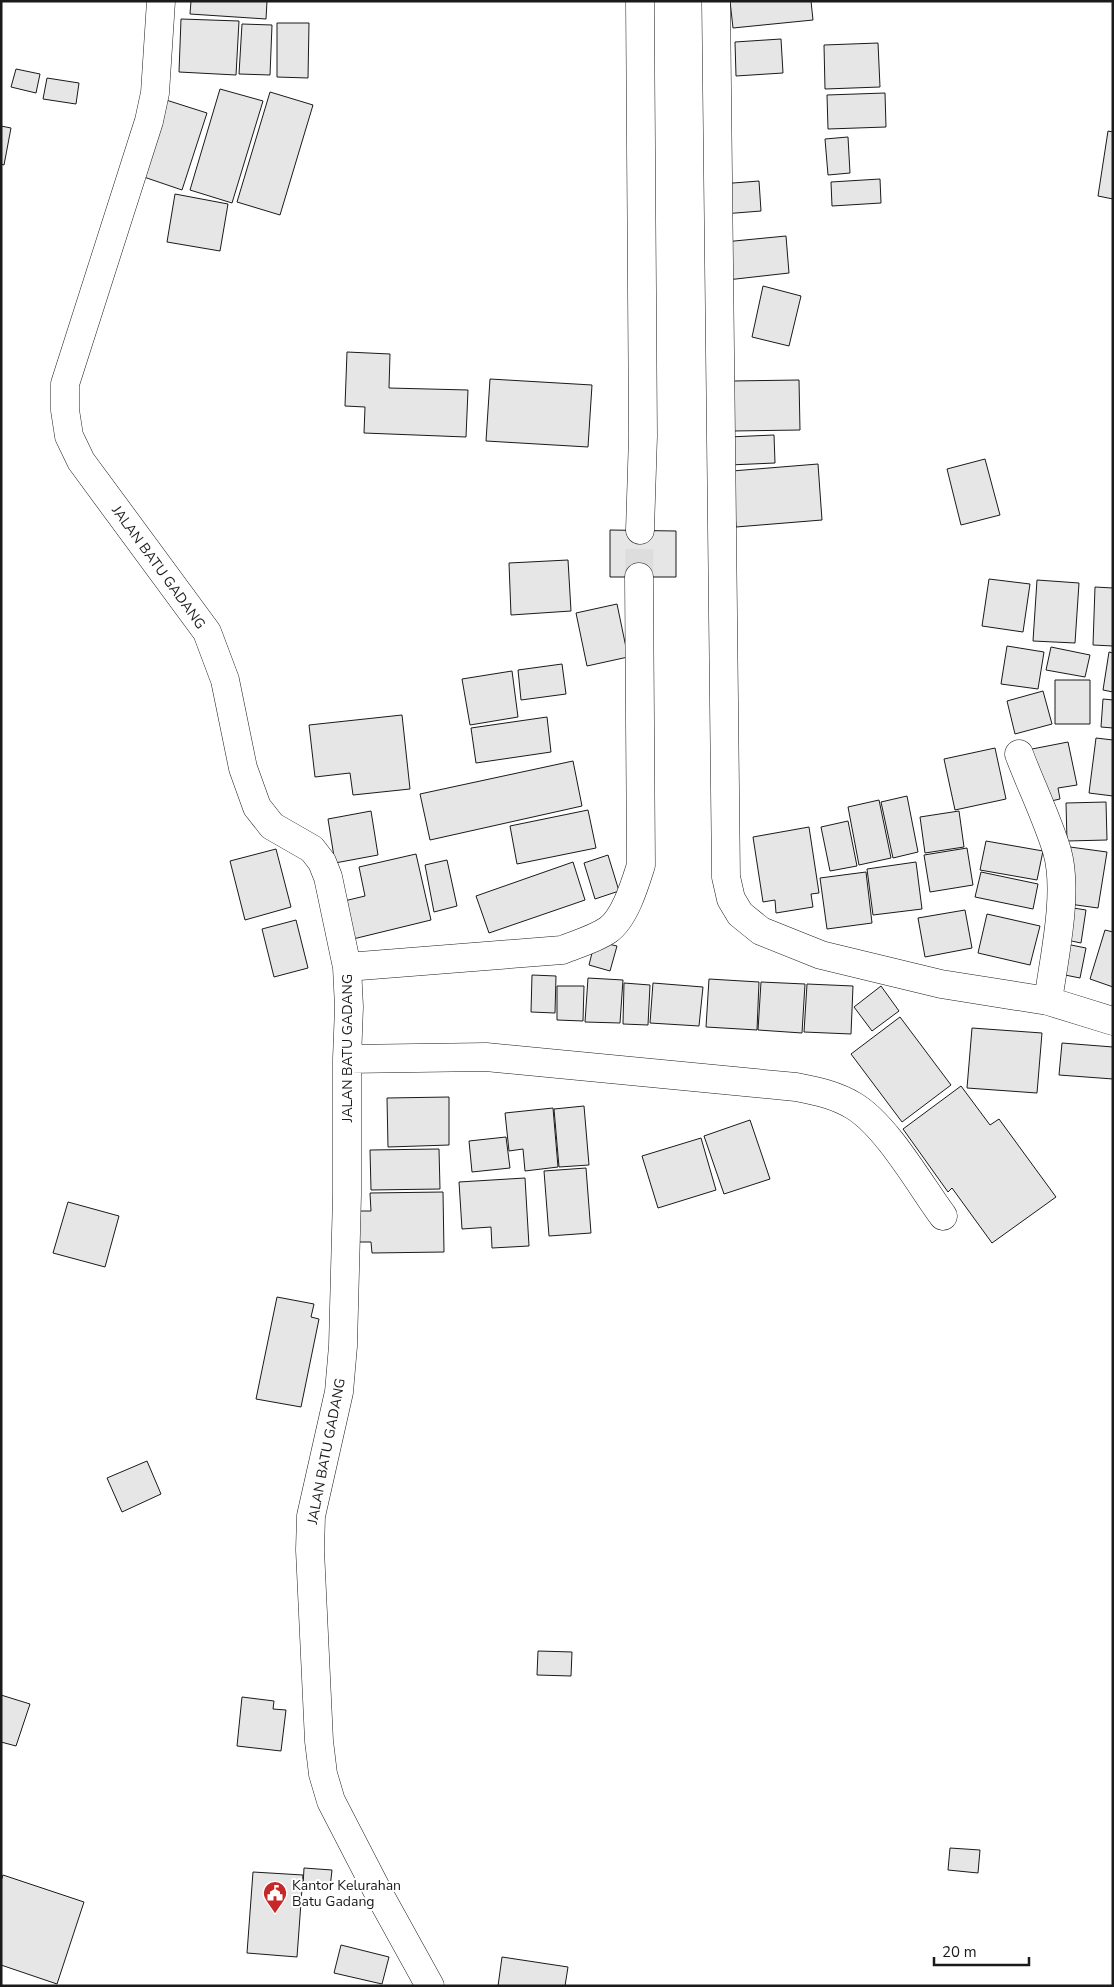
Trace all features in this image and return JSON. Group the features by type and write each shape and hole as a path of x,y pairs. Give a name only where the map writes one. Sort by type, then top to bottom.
{"street":[{"name":"JALAN BATU GADANG","path":"161,1 155,93 149,121 65,384 65,410 69,436 81,461 207,632 225,680 243,768 254,799 264,818 272,826 312,849 322,862 328,878 347,967 350,1007 347,1059 348,1195 343,1346 339,1392 311,1516 310,1550 319,1741 323,1774 331,1801 430,1986"},
{"path":"640,1 643,436 640,530"},
{"path":"716,1 726,877 731,899 740,914 761,931 821,955 940,984 1048,1000 1113,1021"},
{"path":"347,967 562,950 610,929 625,908 641,865 639,577"},
{"path":"1019,754 1058,852 1061,883 1060,916 1048,1000"},
{"path":"347,1059 486,1057 796,1087 828,1093 855,1106 879,1127 943,1216"}],"building":[{"path":"191,1 267,1 266,19 190,14"},
{"path":"730,1 811,1 813,20 733,28"},
{"path":"181,19 239,21 236,75 179,72"},
{"path":"277,23 309,23 308,78 277,77"},
{"path":"242,24 272,25 270,75 239,74"},
{"path":"781,39 783,73 736,76 735,42"},
{"path":"878,43 880,87 825,89 824,45"},
{"path":"16,69 40,74 36,93 11,87"},
{"path":"47,78 79,83 76,104 43,99"},
{"path":"220,89 263,101 232,203 190,190"},
{"path":"270,92 313,105 280,215 237,202"},
{"path":"885,93 886,127 828,129 827,95"},
{"path":"163,99 207,113 182,190 138,175"},
{"path":"1,126 11,128 4,165 1,164"},
{"path":"1108,131 1113,132 1113,199 1098,196"},
{"path":"848,137 850,173 828,175 825,139"},
{"path":"880,179 881,203 832,206 831,182"},
{"path":"759,181 761,211 723,214 720,184"},
{"path":"175,194 228,204 220,251 167,242"},
{"path":"786,236 789,273 727,280 724,242"},
{"path":"763,286 801,296 789,346 752,337"},
{"path":"347,352 390,354 389,388 468,390 466,437 364,433 365,407 345,406"},
{"path":"490,379 592,385 588,447 486,441"},
{"path":"799,380 800,430 733,431 732,381"},
{"path":"774,435 775,463 729,465 728,437"},
{"path":"985,459 1000,515 961,525 947,469"},
{"path":"818,464 822,520 736,527 732,471"},
{"path":"610,530 676,531 676,577 610,577"},
{"path":"568,560 571,611 511,615 509,563"},
{"path":"989,579 1030,584 1023,632 982,626"},
{"path":"1037,580 1079,583 1075,643 1033,641"},
{"path":"1095,587 1113,588 1113,646 1093,645"},
{"path":"617,604 628,657 587,666 576,613"},
{"path":"1007,646 1044,652 1038,689 1001,684"},
{"path":"1051,647 1090,655 1085,677 1046,670"},
{"path":"1109,652 1113,653 1113,692 1103,690"},
{"path":"562,664 566,694 521,700 518,670"},
{"path":"512,671 518,717 470,725 462,679"},
{"path":"1055,680 1090,680 1090,724 1055,724"},
{"path":"1043,691 1052,724 1015,734 1007,701"},
{"path":"1103,699 1113,700 1113,728 1101,727"},
{"path":"402,715 410,789 353,795 350,773 315,777 309,725"},
{"path":"547,717 551,752 476,763 471,728"},
{"path":"1096,738 1113,740 1113,796 1089,793"},
{"path":"1068,742 1077,785 1058,788 1060,799 1042,803 1032,749"},
{"path":"995,748 1006,799 955,810 944,759"},
{"path":"573,761 582,806 430,840 420,794"},
{"path":"907,796 918,852 893,858 881,802"},
{"path":"879,800 891,858 859,865 848,807"},
{"path":"1106,802 1107,840 1067,841 1066,803"},
{"path":"588,810 596,848 517,864 510,826"},
{"path":"371,811 378,855 335,863 328,819"},
{"path":"959,811 964,847 925,853 920,817"},
{"path":"848,821 857,866 830,871 821,827"},
{"path":"809,827 819,893 811,894 813,907 776,913 775,900 763,902 753,837"},
{"path":"986,841 1043,851 1037,880 980,870"},
{"path":"1070,847 1107,852 1098,908 1062,903"},
{"path":"967,848 973,885 930,892 924,855"},
{"path":"276,849 291,907 245,920 230,861"},
{"path":"416,854 431,920 349,940 340,902 365,896 359,867"},
{"path":"608,855 619,891 595,899 584,863"},
{"path":"447,860 457,906 434,912 425,865"},
{"path":"573,862 585,900 489,933 476,896"},
{"path":"916,862 922,909 873,915 867,869"},
{"path":"866,872 872,923 827,929 820,878"},
{"path":"981,872 1038,884 1033,909 975,897"},
{"path":"1067,907 1086,910 1081,943 1062,939"},
{"path":"965,910 972,948 925,957 918,918"},
{"path":"987,914 1040,926 1030,965 978,953"},
{"path":"296,920 308,968 274,977 262,929"},
{"path":"1105,930 1113,932 1113,987 1090,979"},
{"path":"595,941 617,946 610,971 589,965"},
{"path":"1061,943 1086,948 1080,978 1055,973"},
{"path":"532,975 556,976 555,1013 531,1012"},
{"path":"588,978 623,980 620,1023 585,1022"},
{"path":"709,979 759,982 757,1030 706,1027"},
{"path":"761,982 805,984 802,1033 758,1030"},
{"path":"624,983 650,985 648,1025 623,1024"},
{"path":"653,983 703,987 699,1026 650,1023"},
{"path":"807,984 853,986 851,1034 804,1032"},
{"path":"557,986 584,986 583,1021 557,1020"},
{"path":"881,986 899,1011 872,1031 854,1007"},
{"path":"900,1017 951,1085 902,1122 851,1054"},
{"path":"972,1028 1042,1033 1037,1093 967,1088"},
{"path":"1062,1043 1113,1047 1113,1079 1059,1075"},
{"path":"961,1086 990,1125 999,1119 1056,1197 992,1243 952,1188 948,1192 903,1129"},
{"path":"449,1097 449,1145 388,1147 387,1098"},
{"path":"584,1106 589,1165 559,1167 554,1109"},
{"path":"553,1108 558,1167 525,1171 523,1149 509,1151 505,1113"},
{"path":"750,1120 770,1179 724,1194 704,1136"},
{"path":"506,1137 510,1168 472,1172 469,1141"},
{"path":"701,1138 716,1190 658,1208 642,1156"},
{"path":"439,1149 440,1189 371,1190 370,1150"},
{"path":"586,1168 591,1233 549,1236 544,1171"},
{"path":"525,1178 529,1246 492,1248 491,1227 462,1229 459,1182"},
{"path":"443,1192 444,1252 372,1253 371,1242 356,1242 356,1211 371,1211 370,1193"},
{"path":"68,1202 119,1216 105,1267 53,1253"},
{"path":"277,1297 314,1304 311,1317 319,1319 301,1407 256,1399"},
{"path":"147,1461 161,1494 122,1512 107,1478"},
{"path":"538,1651 572,1652 571,1676 537,1675"},
{"path":"1,1695 30,1704 16,1746 1,1742"},
{"path":"242,1697 274,1701 273,1709 286,1710 281,1751 237,1746"},
{"path":"950,1848 980,1850 978,1873 948,1870"},
{"path":"304,1868 332,1870 330,1888 303,1886"},
{"name":"Kantor Kelurahan Batu Gadang","path":"253,1872 303,1875 297,1957 247,1953"},
{"path":"3,1875 84,1902 57,1984 1,1965 1,1881"},
{"path":"341,1945 389,1957 382,1984 334,1973"},
{"path":"502,1957 568,1967 565,1986 498,1986"}],"tunnel":[{"path":"639,577 640,530"}],"place":[{"name":"Kantor Kelurahan Batu Gadang","path":"275,1914"}]}
